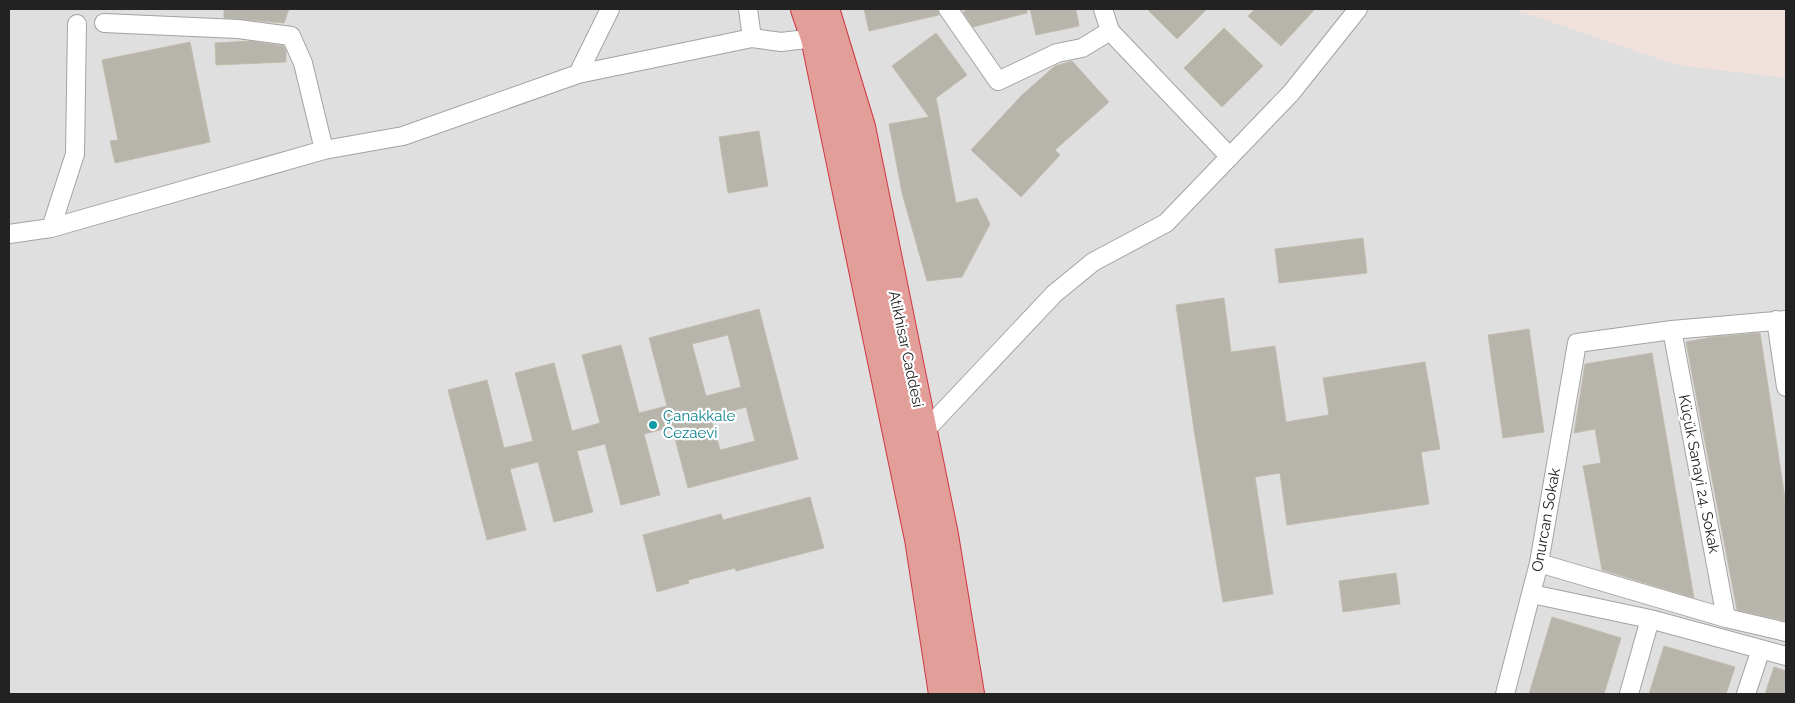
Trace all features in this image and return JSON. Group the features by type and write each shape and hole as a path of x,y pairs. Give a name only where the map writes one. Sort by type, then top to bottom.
{"highway":[{"name":"Atikhisar Caddesi","path":"805,9 815,38 924,432 944,535 970,694"},
{"name":"Atikhisar Caddesi","path":"825,9 862,127 867,226 943,694"}],"street":[{"path":"578,74 610,9"},
{"path":"748,9 752,38"},
{"path":"948,9 998,81 1058,53 1082,48 1110,31"},
{"path":"1105,9 1110,31 1230,156"},
{"path":"924,432 1054,294 1092,262 1166,223 1292,92 1358,9"},
{"path":"104,23 238,29 290,36 303,63 324,150"},
{"path":"51,228 75,154 77,24"},
{"path":"9,234 51,228 324,150 403,136 578,74 752,38 781,42 815,38"},
{"path":"1672,330 1781,320 1786,387"},
{"name":"Onurcan Sokak","path":"1505,694 1539,563 1577,343 1672,330"},
{"name":"Küçük Sanayi 24. Sokak","path":"1672,330 1726,618"},
{"path":"1539,563 1726,618 1786,632"},
{"path":"1532,594 1650,619 1786,656"},
{"path":"1629,694 1650,619"},
{"path":"1746,694 1761,649"}],"shaded area":[{"path":"9,9 1786,9 1786,694 9,694"},
{"path":"1513,9 1786,9 1786,78 1677,65"}],"building":[{"path":"224,9 289,9 284,23 224,18"},
{"path":"864,9 938,9 939,15 869,31"},
{"path":"968,9 1027,9 1027,13 973,27 963,12"},
{"path":"1030,9 1076,9 1079,26 1036,35"},
{"path":"1147,9 1207,9 1177,39"},
{"path":"1255,9 1315,9 1281,46 1248,16"},
{"path":"1224,28 1263,66 1222,107 1184,68"},
{"path":"936,33 967,75 936,98 956,203 977,198 990,224 962,277 927,281 902,193 889,124 929,117 892,66"},
{"path":"251,41 284,46 286,62 216,65 215,43"},
{"path":"190,42 210,142 115,163 110,141 118,140 102,60"},
{"path":"1072,61 1109,102 1055,150 1060,155 1021,197 971,150 1022,95 1055,66"},
{"path":"759,131 768,186 728,193 719,137"},
{"path":"1363,238 1367,273 1279,283 1275,249"},
{"path":"1224,298 1231,352 1275,346 1286,422 1329,415 1323,378 1425,362 1440,449 1421,452 1429,504 1287,525 1280,473 1255,477 1273,594 1223,602 1195,436 1176,305"},
{"name":"Çanakkale Cezaevi","path":"759,309 798,459 688,488 672,427 644,434 660,495 621,505 605,444 577,451 593,512 554,522 538,462 510,469 526,530 487,540 448,390 487,380 504,448 533,441 515,373 554,363 572,431 600,423 582,355 621,345 639,413 667,406 649,338","holes":["728,335 741,387 706,396 692,344","746,407 755,441 720,450 711,417"]},
{"path":"1529,329 1544,432 1503,438 1488,335"},
{"path":"1760,333 1786,505 1786,621 1737,610 1686,342 1713,337"},
{"path":"1652,353 1694,598 1602,570 1583,466 1601,463 1595,429 1574,433 1585,364"},
{"path":"810,497 824,548 736,571 735,568 688,580 689,583 657,592 643,535 721,514 723,520"},
{"path":"1396,573 1400,604 1343,612 1339,581"},
{"path":"1552,617 1621,638 1604,694 1529,694"},
{"path":"1664,646 1735,667 1726,694 1649,694"},
{"path":"1774,667 1786,671 1786,694 1765,694"}],"place":[{"name":"Çanakkale Cezaevi","path":"653,425"}]}
